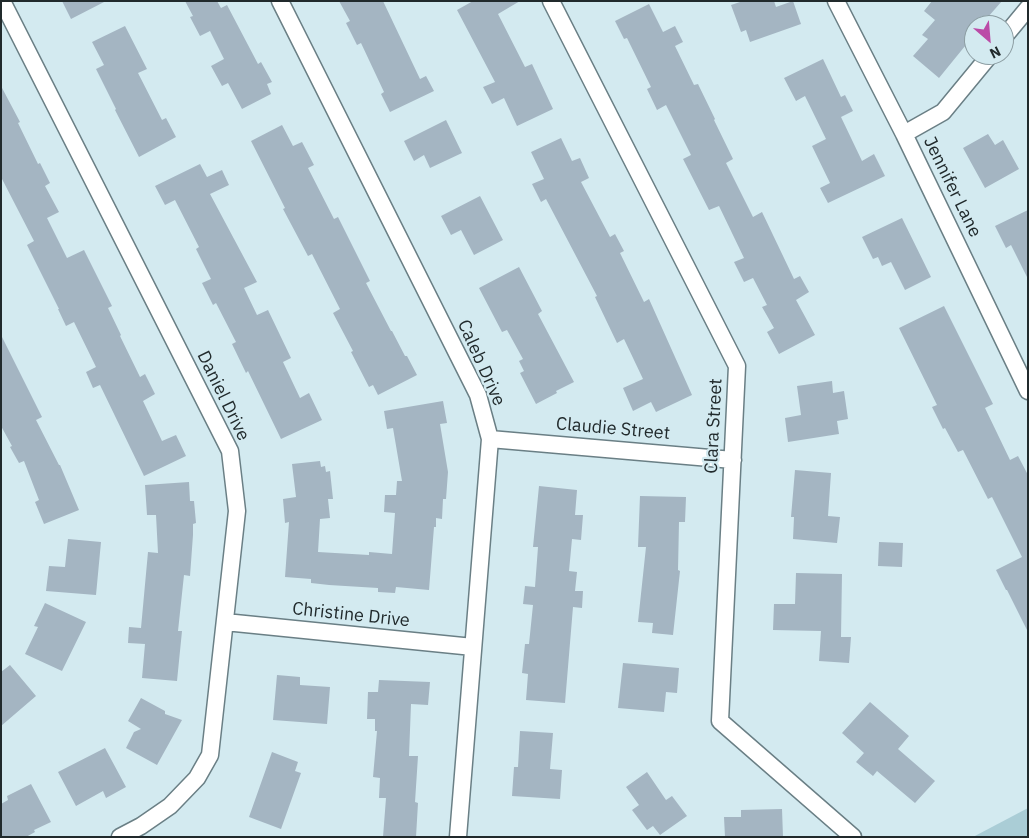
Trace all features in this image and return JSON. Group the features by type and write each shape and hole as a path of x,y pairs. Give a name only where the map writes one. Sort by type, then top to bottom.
{"street":[{"name":"Daniel Drive","path":"2,1 230,451 237,511 210,755 197,778 170,806 141,826 120,837"},
{"name":"Caleb Drive","path":"280,1 478,395 490,439 458,837"},
{"name":"Clara Street","path":"551,1 737,366 720,721 853,837"},
{"name":"Jennifer Lane","path":"836,1 904,134 1028,391"},
{"path":"1014,25 1028,8"},
{"path":"904,134 943,112 982,65"},
{"name":"Claudie Street","path":"490,439 733,460"},
{"name":"Christine Drive","path":"225,622 473,648"}],"shaded area":[{"path":"1028,808 1028,837 973,837"}],"building":[{"path":"62,1 106,1 71,19"},
{"path":"185,1 217,1 221,8 227,5 258,64 261,62 272,82 267,84 271,94 242,109 228,83 222,86 211,66 224,59 210,31 200,36 190,17 193,16"},
{"path":"339,1 383,1 420,79 426,76 434,91 390,112 381,94 384,92 361,43 357,45 346,23 350,21"},
{"path":"473,1 520,1 498,14 525,67 532,64 553,109 517,126 504,98 492,104 483,87 495,82 457,10"},
{"path":"743,1 774,1 776,7 793,1 801,24 750,42 746,30 741,32 731,5"},
{"path":"932,1 1002,1 990,15 964,15 964,47 939,78 913,56 928,39 922,35 935,20 924,11"},
{"path":"649,4 663,32 675,26 683,42 675,46 694,85 698,84 715,119 733,159 726,163 753,217 762,212 794,279 800,276 809,292 796,300 815,335 779,354 767,332 774,328 762,307 767,305 753,278 744,282 734,262 744,258 719,206 709,210 683,159 691,155 666,105 657,110 647,89 651,87 627,38 624,39 615,21"},
{"path":"125,26 147,69 138,73 162,120 166,118 176,137 139,157 96,69 104,65 92,42"},
{"path":"823,59 841,97 845,95 853,111 841,117 862,161 874,154 885,176 828,203 820,188 830,183 812,146 826,139 805,96 796,101 784,78"},
{"path":"1,86 20,122 18,123 38,164 40,163 50,183 45,186 59,212 47,218 67,258 84,250 112,306 108,308 140,377 145,374 155,394 143,401 162,441 176,435 186,456 144,476 100,385 93,388 86,372 96,367 74,322 66,326 27,245 34,241 1,177"},
{"path":"446,120 462,153 430,168 424,155 414,161 404,141"},
{"path":"282,125 293,146 302,142 314,165 308,168 334,219 338,217 370,281 366,283 417,375 378,395 373,385 369,387 351,352 353,351 333,313 340,309 312,254 308,256 283,209 285,208 251,141"},
{"path":"988,134 995,145 1003,140 1019,169 985,188 963,148"},
{"path":"561,138 572,161 580,158 589,178 581,182 610,237 615,234 624,251 620,253 644,302 649,299 692,395 656,412 651,402 633,411 623,388 643,379 624,339 617,343 595,297 597,296 546,199 541,202 532,184 544,179 531,152"},
{"path":"200,164 207,177 222,170 229,185 210,194 257,282 244,288 257,315 268,310 291,358 283,362 300,398 309,393 322,420 281,439 248,371 246,373 232,344 236,342 216,303 213,305 202,283 211,279 196,249 199,247 175,200 165,205 155,186"},
{"path":"480,196 503,240 474,255 461,230 451,235 441,216"},
{"path":"1028,210 1028,279 1011,245 1006,248 995,226"},
{"path":"902,218 931,277 905,290 891,262 882,266 878,257 873,259 862,237"},
{"path":"519,267 542,311 538,314 574,382 536,404 520,373 524,371 519,361 523,359 507,330 502,332 479,288"},
{"path":"944,306 993,404 985,408 1010,460 1018,456 1028,475 1028,632 996,570 1022,557 992,497 988,499 963,450 958,452 945,428 943,429 932,407 937,405 899,328"},
{"path":"1,335 42,417 36,420 60,465 79,510 44,524 35,502 39,500 24,461 19,463 1,426"},
{"path":"832,381 833,393 844,391 848,419 837,421 839,434 788,442 785,418 801,415 797,386"},
{"path":"443,401 447,423 440,424 448,472 446,499 443,499 442,519 436,518 436,527 434,527 429,590 396,587 395,593 378,592 378,588 311,583 311,579 285,577 289,522 285,523 283,499 296,497 292,464 320,461 321,467 325,466 326,472 330,471 333,499 328,499 330,518 320,519 318,552 369,555 369,552 392,554 395,513 384,512 385,495 396,495 397,481 402,481 393,428 387,429 384,411"},
{"path":"795,470 831,473 828,516 840,517 837,543 793,539 794,517 791,517"},
{"path":"189,482 190,501 194,501 196,523 193,524 190,576 184,575 178,631 182,631 177,681 142,678 145,644 128,643 129,627 141,628 148,552 158,553 156,515 147,515 145,485"},
{"path":"539,486 577,490 575,515 583,515 581,540 572,539 569,571 577,572 575,591 583,591 582,608 573,607 565,703 526,700 528,674 522,673 525,644 529,644 533,605 523,604 525,586 535,587 538,547 533,547"},
{"path":"640,496 686,497 685,522 679,522 678,570 680,571 673,635 652,633 653,623 638,622 646,547 638,547"},
{"path":"68,539 101,542 96,595 46,591 49,566 65,567"},
{"path":"879,542 903,543 902,567 878,566"},
{"path":"796,573 842,574 841,637 851,637 849,663 819,661 821,631 773,630 774,604 795,604"},
{"path":"45,603 86,622 62,671 25,654 38,627 34,626"},
{"path":"623,663 679,668 677,693 666,692 664,712 618,708"},
{"path":"10,665 36,696 1,726 1,672"},
{"path":"277,675 300,677 300,685 330,687 327,724 273,720"},
{"path":"379,680 430,682 428,705 411,704 409,756 418,756 415,802 418,803 416,837 383,837 386,798 379,798 380,778 373,777 377,731 375,731 375,719 367,719 368,692 378,692"},
{"path":"141,698 165,711 165,714 182,720 157,765 126,748 134,732 141,729 128,721"},
{"path":"870,702 909,736 898,749 935,781 915,803 877,771 873,776 856,762 864,753 842,733"},
{"path":"520,731 553,733 550,769 562,770 560,799 512,796 514,767 518,767"},
{"path":"105,748 126,787 106,798 103,791 76,806 58,772"},
{"path":"272,752 298,762 295,771 301,773 281,829 249,817"},
{"path":"647,772 666,800 672,796 687,816 660,835 653,826 647,830 632,810 639,805 626,787"},
{"path":"31,784 51,822 34,830 35,832 26,837 1,837 1,804 8,800 7,796"},
{"path":"782,809 783,837 725,837 724,817 741,817 741,810"}]}
